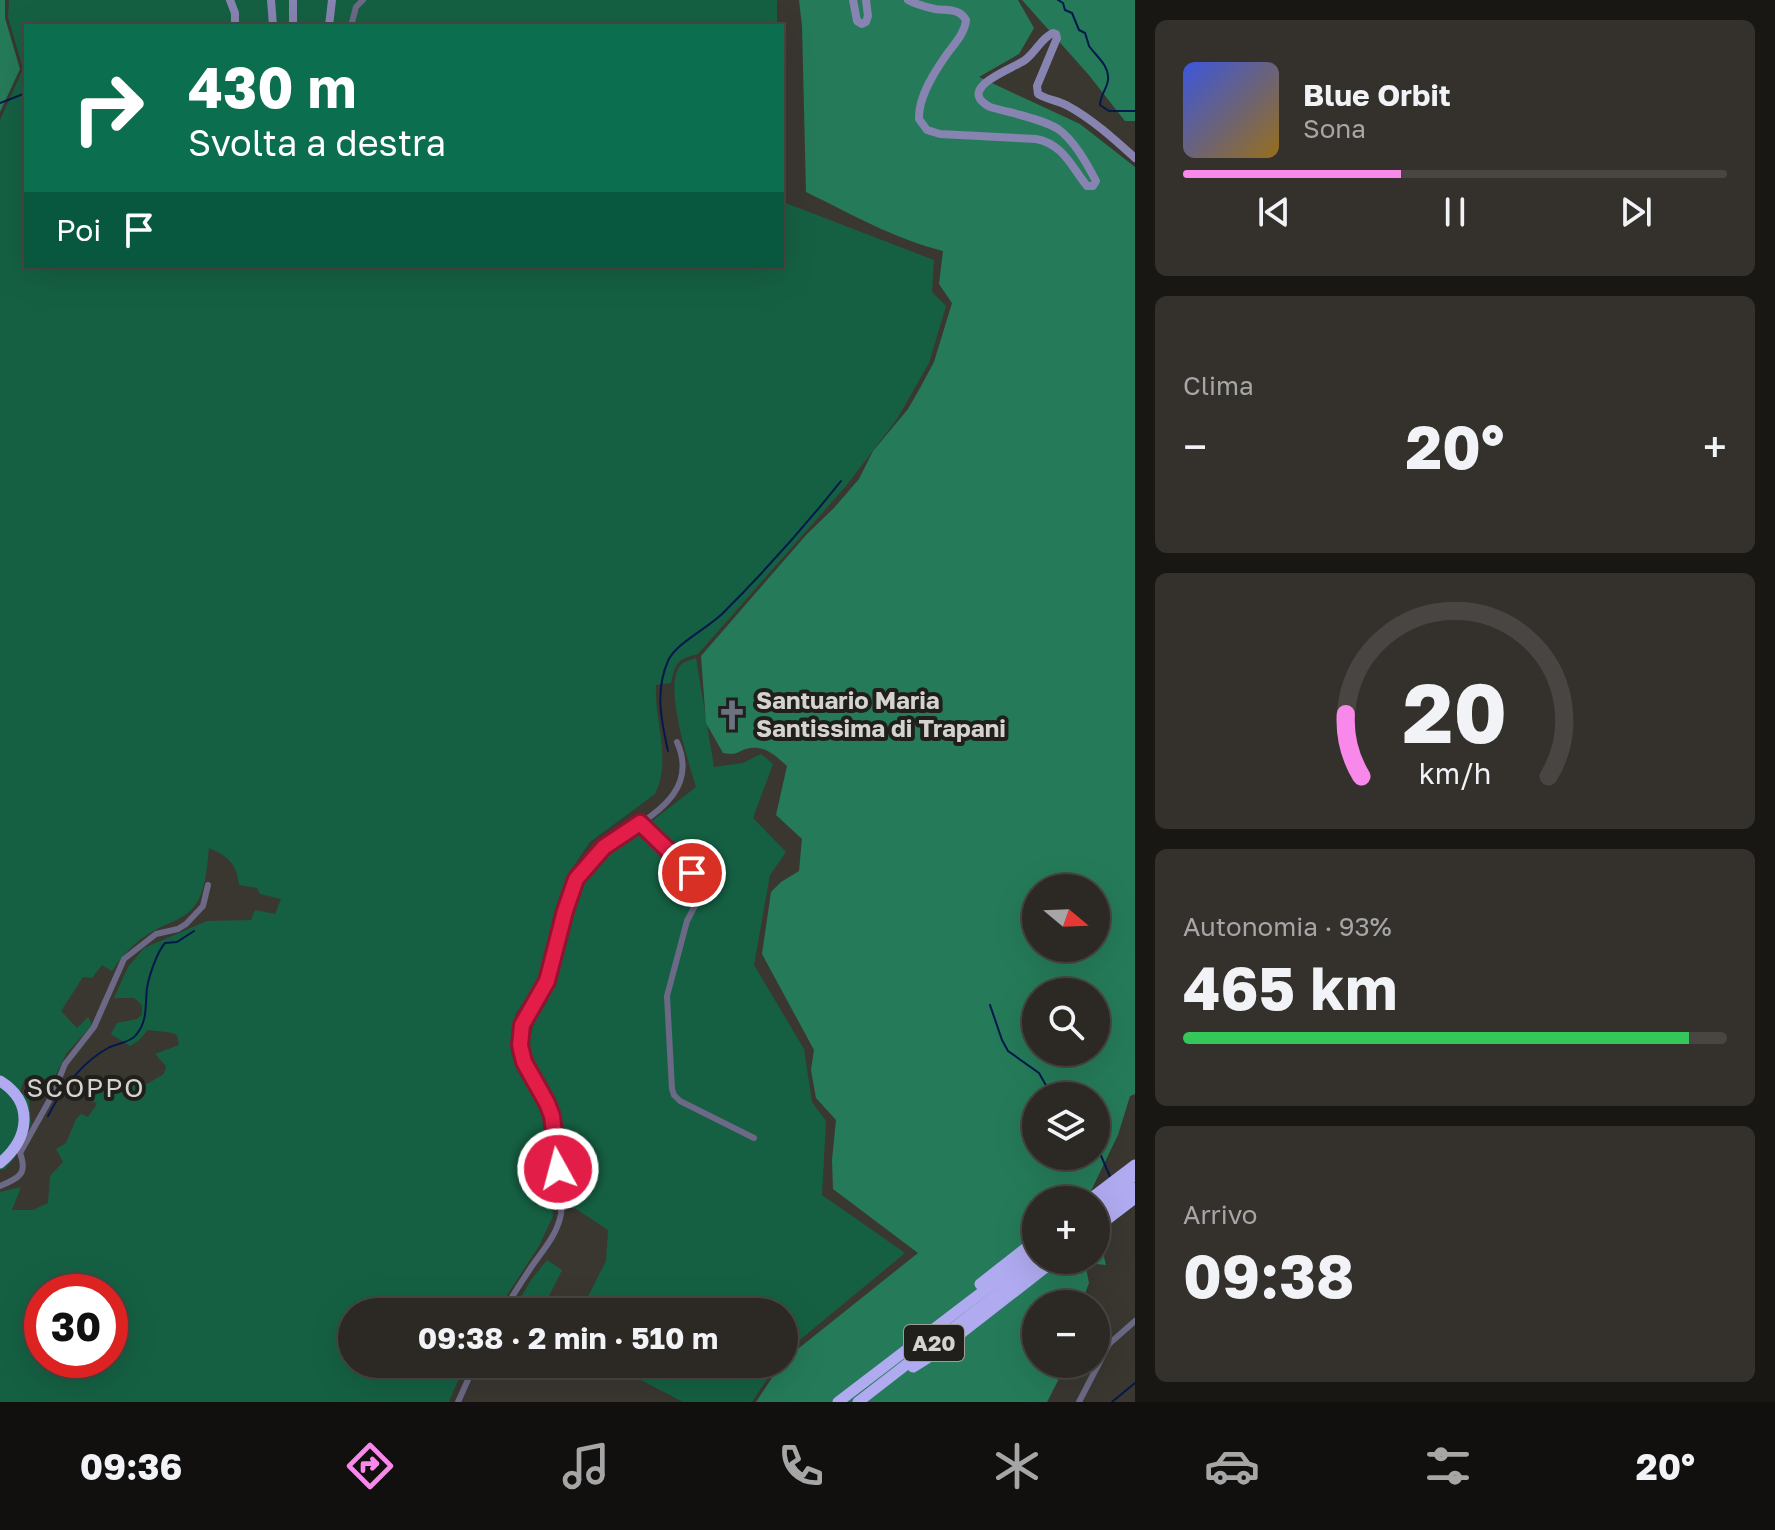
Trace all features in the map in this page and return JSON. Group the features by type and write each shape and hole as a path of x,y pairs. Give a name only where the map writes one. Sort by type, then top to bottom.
{"highway":[{"path":"0,1081 19,1100 24,1131 17,1146 0,1163"},
{"path":"0,1088 14,1103 18,1125 12,1143 0,1156"},
{"path":"1107,1186 1135,1165"},
{"path":"1110,1194 1135,1175"},
{"path":"1110,1207 1135,1188"},
{"path":"1110,1217 1135,1198"},
{"path":"877,1379 898,1348 1022,1251"},
{"name":"A20","path":"838,1402 856,1398 1022,1263"},
{"name":"A20","path":"984,1297 1022,1272"},
{"path":"877,1379 896,1377 937,1352 1037,1274"}],"main road":[{"path":"230,0 235,24"},
{"path":"271,0 273,24"},
{"path":"293,0 293,24"},
{"path":"329,24 332,0"},
{"path":"853,0 857,21 862,24 868,18 866,0"},
{"path":"908,0 928,8 958,11 966,20 964,31 941,62 921,104 919,119 927,130 940,134 1048,142 1059,149 1087,186 1093,186 1095,179 1073,145 1059,130 988,106 980,95 983,83 1026,59 1047,36 1054,33 1057,38 1037,86 1038,94 1070,107 1135,158"}],"street":[{"path":"352,24 356,7 363,0"},
{"path":"510,1298 546,1245 559,1207 549,1118 521,1063 517,1045 519,1024 545,980 574,877 602,845 639,822 674,791 679,773 677,742"},
{"path":"639,822 692,873 701,887 700,898 687,921 667,996 674,1095 680,1101 754,1138"},
{"path":"0,1186 21,1174 24,1166 20,1153 53,1094 65,1064 94,1027 124,959 156,934 186,924 203,906 208,885"},
{"path":"1079,1402 1109,1344 1135,1321"},
{"path":"457,1402 467,1378"}],"green space":[{"path":"0,0 5,0 5,18 20,69 0,112"},
{"path":"9,0 777,0 777,24 24,24 24,268 784,268 784,202 934,260 932,292 946,306 929,363 897,419 846,486 698,654 678,662 671,683 656,685 662,768 655,794 590,842 569,873 554,912 541,976 515,1015 511,1053 547,1124 553,1216 539,1246 505,1298 338,1298 338,1378 459,1378 449,1402 0,1402 0,1192 21,1187 12,1210 33,1210 48,1203 50,1176 63,1162 56,1149 66,1143 81,1114 88,1117 97,1104 91,1099 116,1082 134,1079 147,1084 164,1074 166,1066 155,1054 179,1045 177,1035 148,1030 130,1046 111,1034 117,1023 142,1015 142,1005 134,998 114,998 128,967 144,948 207,921 251,920 255,910 275,914 281,899 260,894 257,888 239,885 230,862 209,848 202,892 192,909 141,939 112,971 102,965 92,978 83,977 61,1011 77,1028 88,1017 92,1025 66,1054 53,1081 25,1078 20,1092 29,1098 31,1125 13,1160 0,1170 0,120 23,69 8,17"},
{"path":"799,0 1018,0 1034,28 1019,54 979,77 1080,124 1135,167 1135,1094 1130,1096 1110,1152 1110,1082 1022,1082 1022,1170 1101,1170 1093,1186 1022,1186 1022,1274 1087,1274 1089,1283 1086,1290 1022,1290 1022,1378 1059,1378 1047,1402 756,1402 772,1378 798,1378 798,1349 918,1253 833,1189 836,1120 816,1098 811,1070 814,1050 762,954 771,892 799,871 802,839 776,815 787,766 766,750 750,748 732,754 723,753 706,723 701,656 859,479 873,451 908,409 934,362 952,303 939,284 943,251 890,233 806,192"},
{"path":"1022,0 1135,0 1135,121 1125,121"},
{"path":"696,658 714,767 743,763 761,754 773,764 753,818 786,852 770,875 754,965 804,1049 812,1102 826,1121 822,1195 905,1253 798,1341 798,1298 587,1298 606,1261 608,1230 573,1207 557,1105 533,1061 529,1043 534,1022 547,1002 584,882 608,855 696,787 683,743 674,690 680,666"},
{"path":"547,1260 562,1270 548,1298 520,1298"},
{"path":"637,1378 768,1378 752,1402 683,1402"}],"waterway":[{"path":"1058,0 1065,10 1072,13 1079,30 1085,33 1089,46 1107,70 1107,83 1100,105 1109,111 1135,111"},
{"path":"0,103 24,94"},
{"path":"668,751 660,694 664,672 672,654 738,597 841,481"},
{"path":"48,1116 59,1096 89,1061 108,1048 130,1040 140,1030 148,983 159,952 165,943 177,942 194,931"},
{"path":"990,1005 1008,1051 1039,1073 1044,1082"},
{"path":"1107,1170 1111,1179"},
{"path":"1112,1402 1135,1383"}],"place":[{"name":"Santuario Maria Santissima di Trapani","path":"732,715"}],"district":[{"name":"SCOPPO","path":"86,1088"}],"route":[{"path":"558,1169 552,1116 524,1062 520,1039 524,1020 550,974 572,887 583,869 604,847 640,823 692,873"}]}
